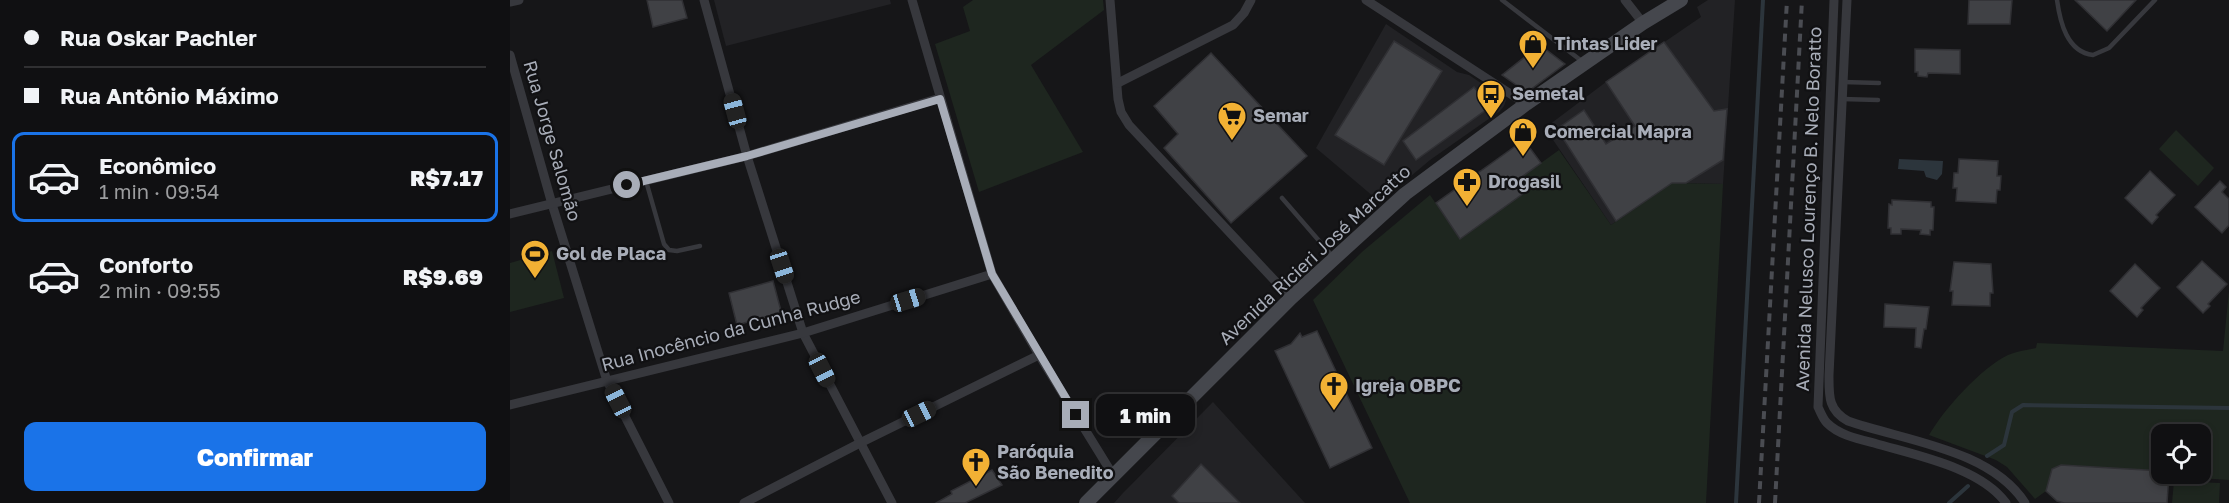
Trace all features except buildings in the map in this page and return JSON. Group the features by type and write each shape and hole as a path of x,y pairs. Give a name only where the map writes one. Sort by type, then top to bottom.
{"main road":[{"name":"Avenida Ricieri José Marcatto","path":"1086,503 1291,298 1425,177 1643,22 1681,0"}],"street":[{"path":"510,2 519,0"},
{"path":"704,0 747,156 803,333 892,503"},
{"path":"912,0 992,274 1113,476"},
{"path":"1110,0 1121,112 1129,125 1291,298"},
{"path":"1118,83 1233,25 1244,13 1251,0"},
{"path":"1366,0 1526,104"},
{"path":"1625,0 1643,22"},
{"name":"Avenida Nelusco Lourenço B. Nelo Boratto","path":"1834,0 1818,407 1828,424 1849,436 1963,472 1989,486 2006,503"},
{"name":"Avenida Nelusco Lourenço B. Nelo Boratto","path":"1847,0 1829,375 1829,395 1833,407 1839,416 1859,425 1917,441 1982,465 2016,489 2025,503"},
{"name":"Rua Jorge Salomão","path":"510,56 552,204 607,381 669,503"},
{"path":"510,214 747,156 940,99"},
{"name":"Rua Inocêncio da Cunha Rudge","path":"510,405 803,333 992,274"},
{"path":"744,503 1039,355"}],"lane":[{"path":"1502,0 1585,64"},
{"path":"2057,0 2063,26 2069,39 2077,50 2093,55 2109,48 2155,0"},
{"path":"1843,82 1879,83"},
{"path":"1841,99 1878,100"},
{"path":"1829,132 1839,133"},
{"path":"646,180 664,244 669,250 677,251 700,246"},
{"path":"1282,198 1334,258"}],"shaded area":[{"path":"714,0 890,0 891,4 726,46"},
{"path":"973,0 1103,0 1104,10 1031,65 1083,152 979,192 935,44 970,31 963,7"},
{"path":"1708,0 1735,0 1723,184 1672,183 1611,225 1545,128 1606,82 1701,17 1697,7"},
{"name":"Semetal","path":"1386,24 1457,72 1469,75 1506,100 1500,111 1430,160 1380,202 1316,148"},
{"path":"2176,130 2214,168 2198,186 2159,149"},
{"path":"1559,150 1611,225 1672,183 1723,184 1706,503 1410,503 1313,300 1363,251 1430,195 1460,239 1531,188 1523,176"},
{"path":"1899,159 1943,161 1942,174 1937,180 1926,177 1924,171 1898,169"},
{"name":"Gol de Placa","path":"552,251 564,298 510,312 510,263"},
{"path":"2229,291 2229,480 2211,479 2211,424 2151,424 2151,470 2061,465 2052,469 2046,491 2035,499 2007,467 1996,460 1929,435 1953,402 1986,369 2008,355 2036,348 2037,343 2223,351"},
{"path":"1213,402 1305,503 1114,503 1123,493"},
{"path":"2220,483 2219,503 2172,503 2174,484"}],"waterway":[{"path":"1736,503 1763,0"},
{"path":"1987,456 2004,445 2012,412 2023,405 2229,408"},
{"path":"1949,503 1968,486"}],"railway":[{"path":"1759,503 1787,0"},
{"path":"1775,503 1802,0"}],"place":[{"name":"Tintas Lider","path":"1533,70"},
{"name":"Semetal","path":"1491,120"},
{"name":"Semar","path":"1232,142"},
{"name":"Comercial Mapra","path":"1523,158"},
{"name":"Drogasil","path":"1467,208"},
{"name":"Gol de Placa","path":"535,280"},
{"name":"Igreja OBPC","path":"1334,412"},
{"name":"Paróquia São Benedito","path":"976,488"}],"route":[{"path":"627,185 747,156 940,99 992,274 1076,415"}]}
